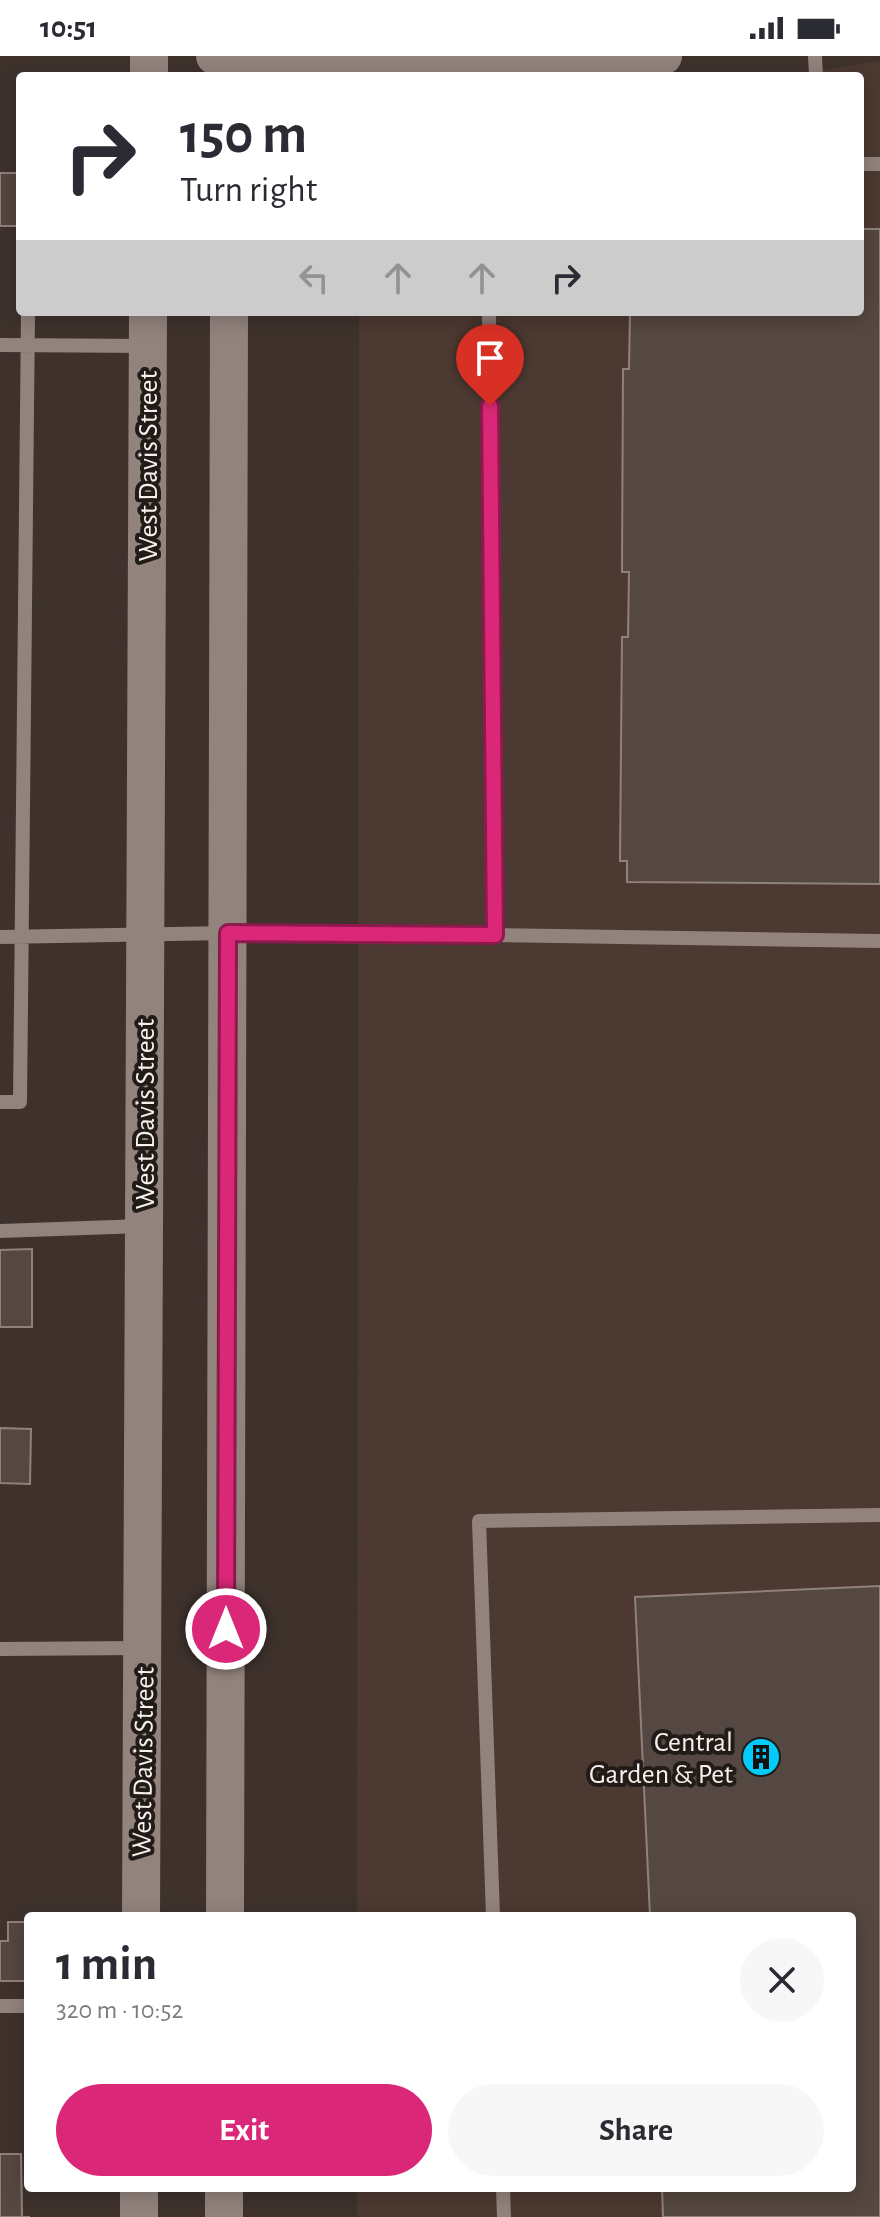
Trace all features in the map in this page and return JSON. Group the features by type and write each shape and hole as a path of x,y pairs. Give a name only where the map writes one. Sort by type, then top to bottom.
{"main road":[{"path":"226,63 519,62 663,56"},
{"path":"225,1912 229,316"},
{"name":"West Davis Street","path":"141,1912 148,329"},
{"path":"139,2192 139,2217"},
{"path":"224,2192 224,2217"}],"lane":[{"path":"0,1102 20,1102 28,316"},
{"path":"489,316 495,935"},
{"path":"0,345 28,345 148,329"},
{"path":"0,937 228,933 880,941"},
{"path":"0,1231 143,1226"},
{"path":"493,1912 479,1521 880,1515"},
{"path":"0,1649 143,1648"},
{"path":"0,2006 24,2006"},
{"path":"503,2192 504,2217"}],"shaded area":[{"path":"880,61 880,2217 357,2217 357,2192 856,2192 856,1912 357,1912 359,316 864,316 864,72 807,72"}],"building":[{"path":"0,173 16,173 16,226 0,226"},
{"path":"864,229 880,229 880,884 627,882 627,861 620,861 622,637 628,637 629,572 622,572 623,369 629,369 630,316 864,316"},
{"path":"32,1249 32,1327 0,1327 0,1250"},
{"path":"0,1428 31,1429 30,1484 0,1483"},
{"name":"Central Garden & Pet","path":"880,1586 880,2217 663,2217 662,2192 856,2192 856,1912 650,1912 635,1597"},
{"path":"8,1922 24,1922 24,1981 0,1981 0,1941 8,1941"},
{"path":"0,2154 21,2154 22,2217 0,2217"}],"place":[{"name":"Central Garden & Pet","path":"761,1757"}],"route":[{"path":"226,1629 228,933 495,935 490,406"}]}
